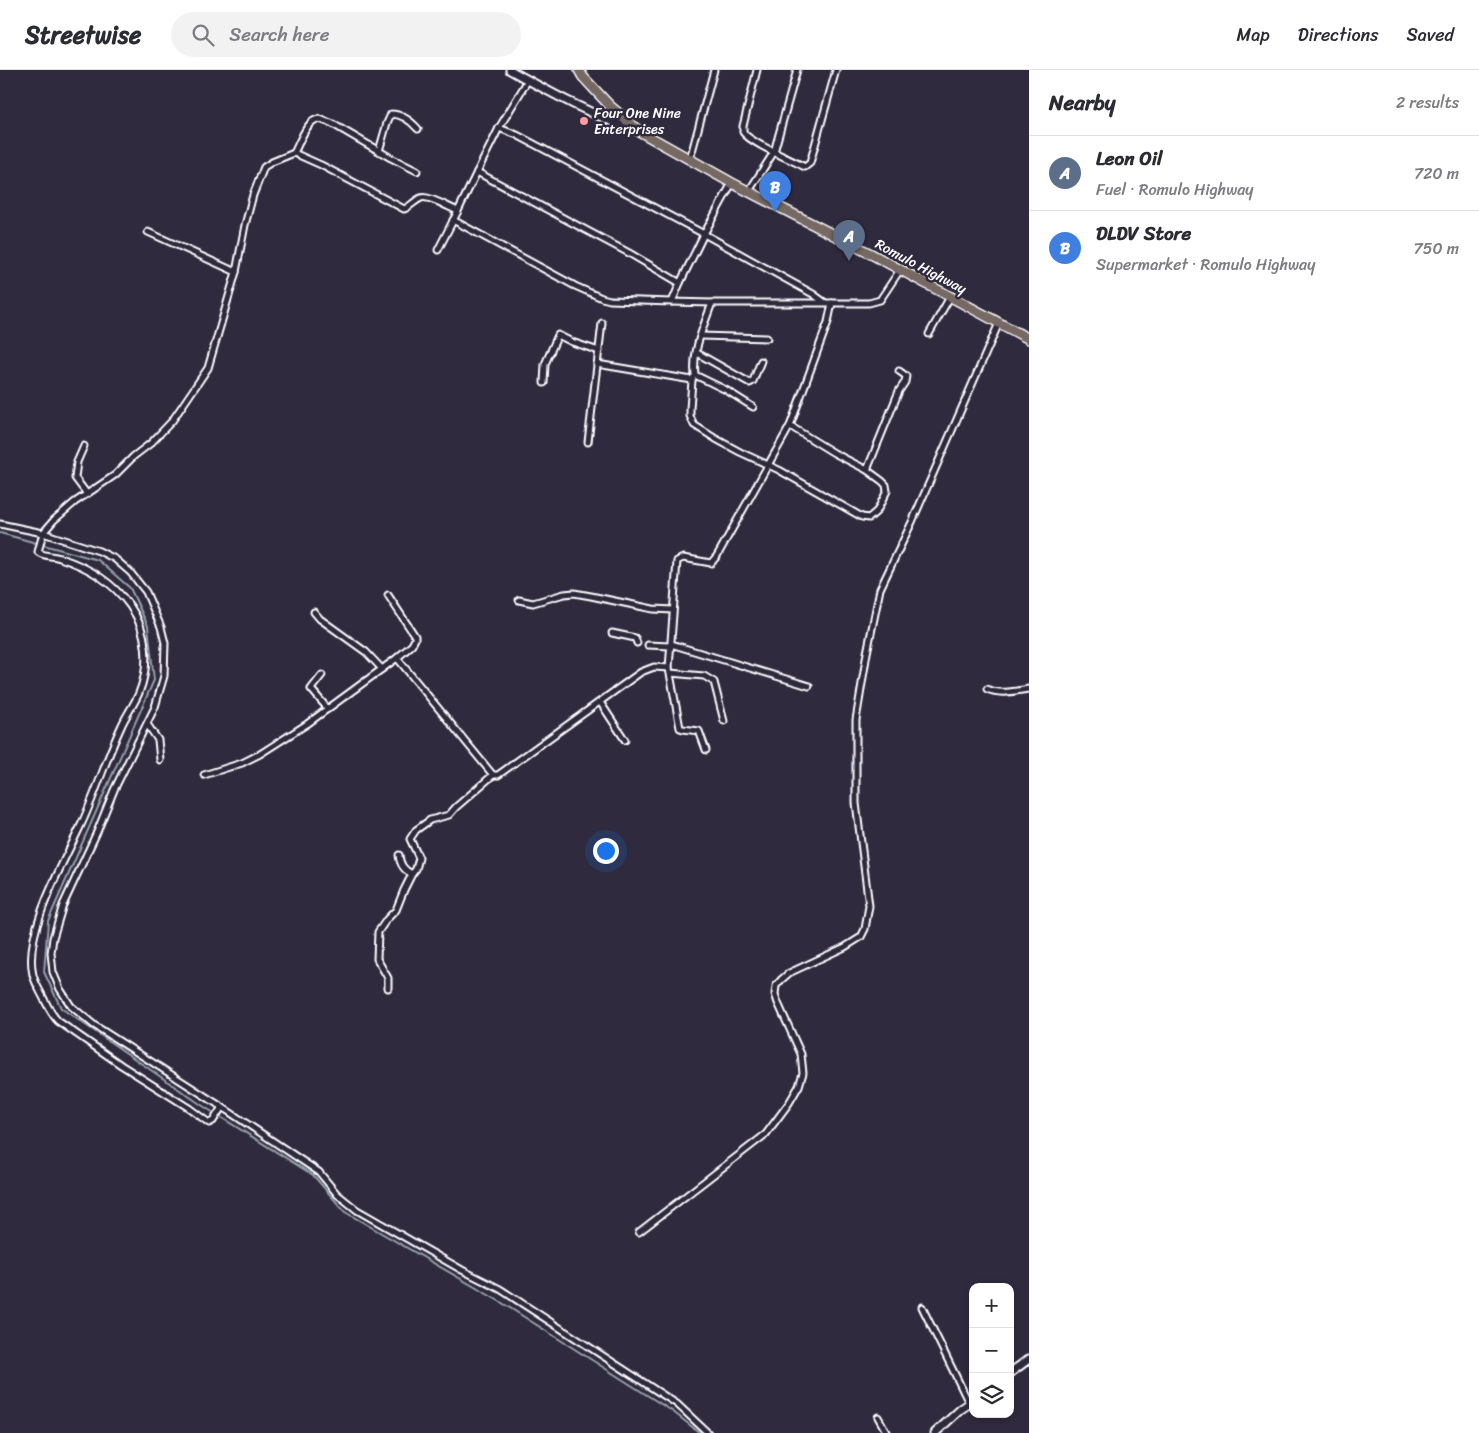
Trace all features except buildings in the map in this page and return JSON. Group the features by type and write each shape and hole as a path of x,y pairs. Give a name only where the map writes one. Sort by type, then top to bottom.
{"highway":[{"name":"Romulo Highway","path":"579,70 583,77 610,106 639,132 732,183 1028,337"}],"main road":[{"path":"510,70 590,113 639,132"},
{"path":"1014,1370 1029,1359"},
{"path":"935,1433 969,1404"}],"street":[{"path":"690,159 714,70"},
{"path":"757,70 743,126 744,135 806,167 809,165 836,70"},
{"path":"749,191 774,152 797,70"},
{"path":"438,250 499,128 528,80"},
{"path":"379,151 391,114 405,118 418,129"},
{"path":"221,1109 213,1121 208,1123 189,1108 121,1065 58,1021 50,1010 32,974 34,937 42,909 81,824 121,727 139,693 144,672 146,646 138,621 131,608 108,582 92,570 58,557 41,554 38,552 38,549 42,536 54,520 75,502 115,475 134,456 152,443 172,421 208,368 236,272 253,195 264,167 294,153 309,124 314,120 320,119 417,171"},
{"path":"499,128 540,147 704,234 813,294 824,302"},
{"path":"294,153 321,165 398,207 406,209 426,197 458,211"},
{"path":"476,172 630,253 680,282"},
{"path":"672,302 704,234 732,183"},
{"path":"453,220 575,286 610,300 712,303 869,303 880,300 900,270"},
{"path":"148,232 236,272"},
{"path":"929,334 950,297"},
{"path":"712,303 701,336 694,366 690,409 690,416 694,424 716,439 866,518 874,515 887,491 886,485 867,470 834,453 790,426"},
{"path":"706,750 700,731 683,730 680,728 669,670 677,561 683,558 707,564 714,562 790,426 828,322 832,303"},
{"path":"588,442 602,323"},
{"path":"639,1232 766,1134 790,1103 803,1073 801,1054 778,1003 775,994 776,986 789,973 845,947 861,937 865,929 869,906 856,803 856,720 880,589 912,522 998,323"},
{"path":"544,383 546,364 558,335 599,351"},
{"path":"701,336 767,338"},
{"path":"697,353 750,383 753,382 761,361"},
{"path":"597,364 703,378 753,407"},
{"path":"867,470 899,391 906,380 906,376 899,371"},
{"path":"84,446 77,462 75,478 87,494"},
{"path":"0,524 99,551 115,559 130,572 146,592 161,627 165,643 164,676 155,707 114,790 63,905 53,938 51,953 53,972 65,998 71,1006 85,1018 319,1172 337,1194 357,1210 462,1270 500,1289 677,1404 708,1433"},
{"path":"519,600 533,603 564,594 574,594 653,609 673,610"},
{"path":"204,776 242,763 260,754 328,709 412,646 415,636 388,595"},
{"path":"314,612 366,652 382,669"},
{"path":"612,633 635,638 637,643"},
{"path":"648,646 670,645 809,686"},
{"path":"397,658 493,774"},
{"path":"388,988 388,978 377,959 378,932 386,919 396,910 416,869 419,858 410,839 416,830 430,820 449,815 456,806 493,774 498,775 641,672 654,667 704,676 714,682 724,721"},
{"path":"322,675 311,689 328,709"},
{"path":"988,689 993,692 1004,692 1029,688"},
{"path":"600,702 624,740"},
{"path":"146,724 158,740 160,760"},
{"path":"399,855 402,867 412,874"},
{"path":"922,1308 969,1398"},
{"path":"878,1418 887,1433"}],"waterway":[{"path":"0,533 98,560 130,588 148,626 154,680 48,921 44,972 61,1008 203,1106 313,1175 345,1212 499,1301 672,1411 700,1433"}],"place":[{"name":"Four One Nine Enterprises","path":"584,121"},
{"name":"DLDV Store","path":"775,212"},
{"name":"Leon Oil","path":"849,261"}]}
